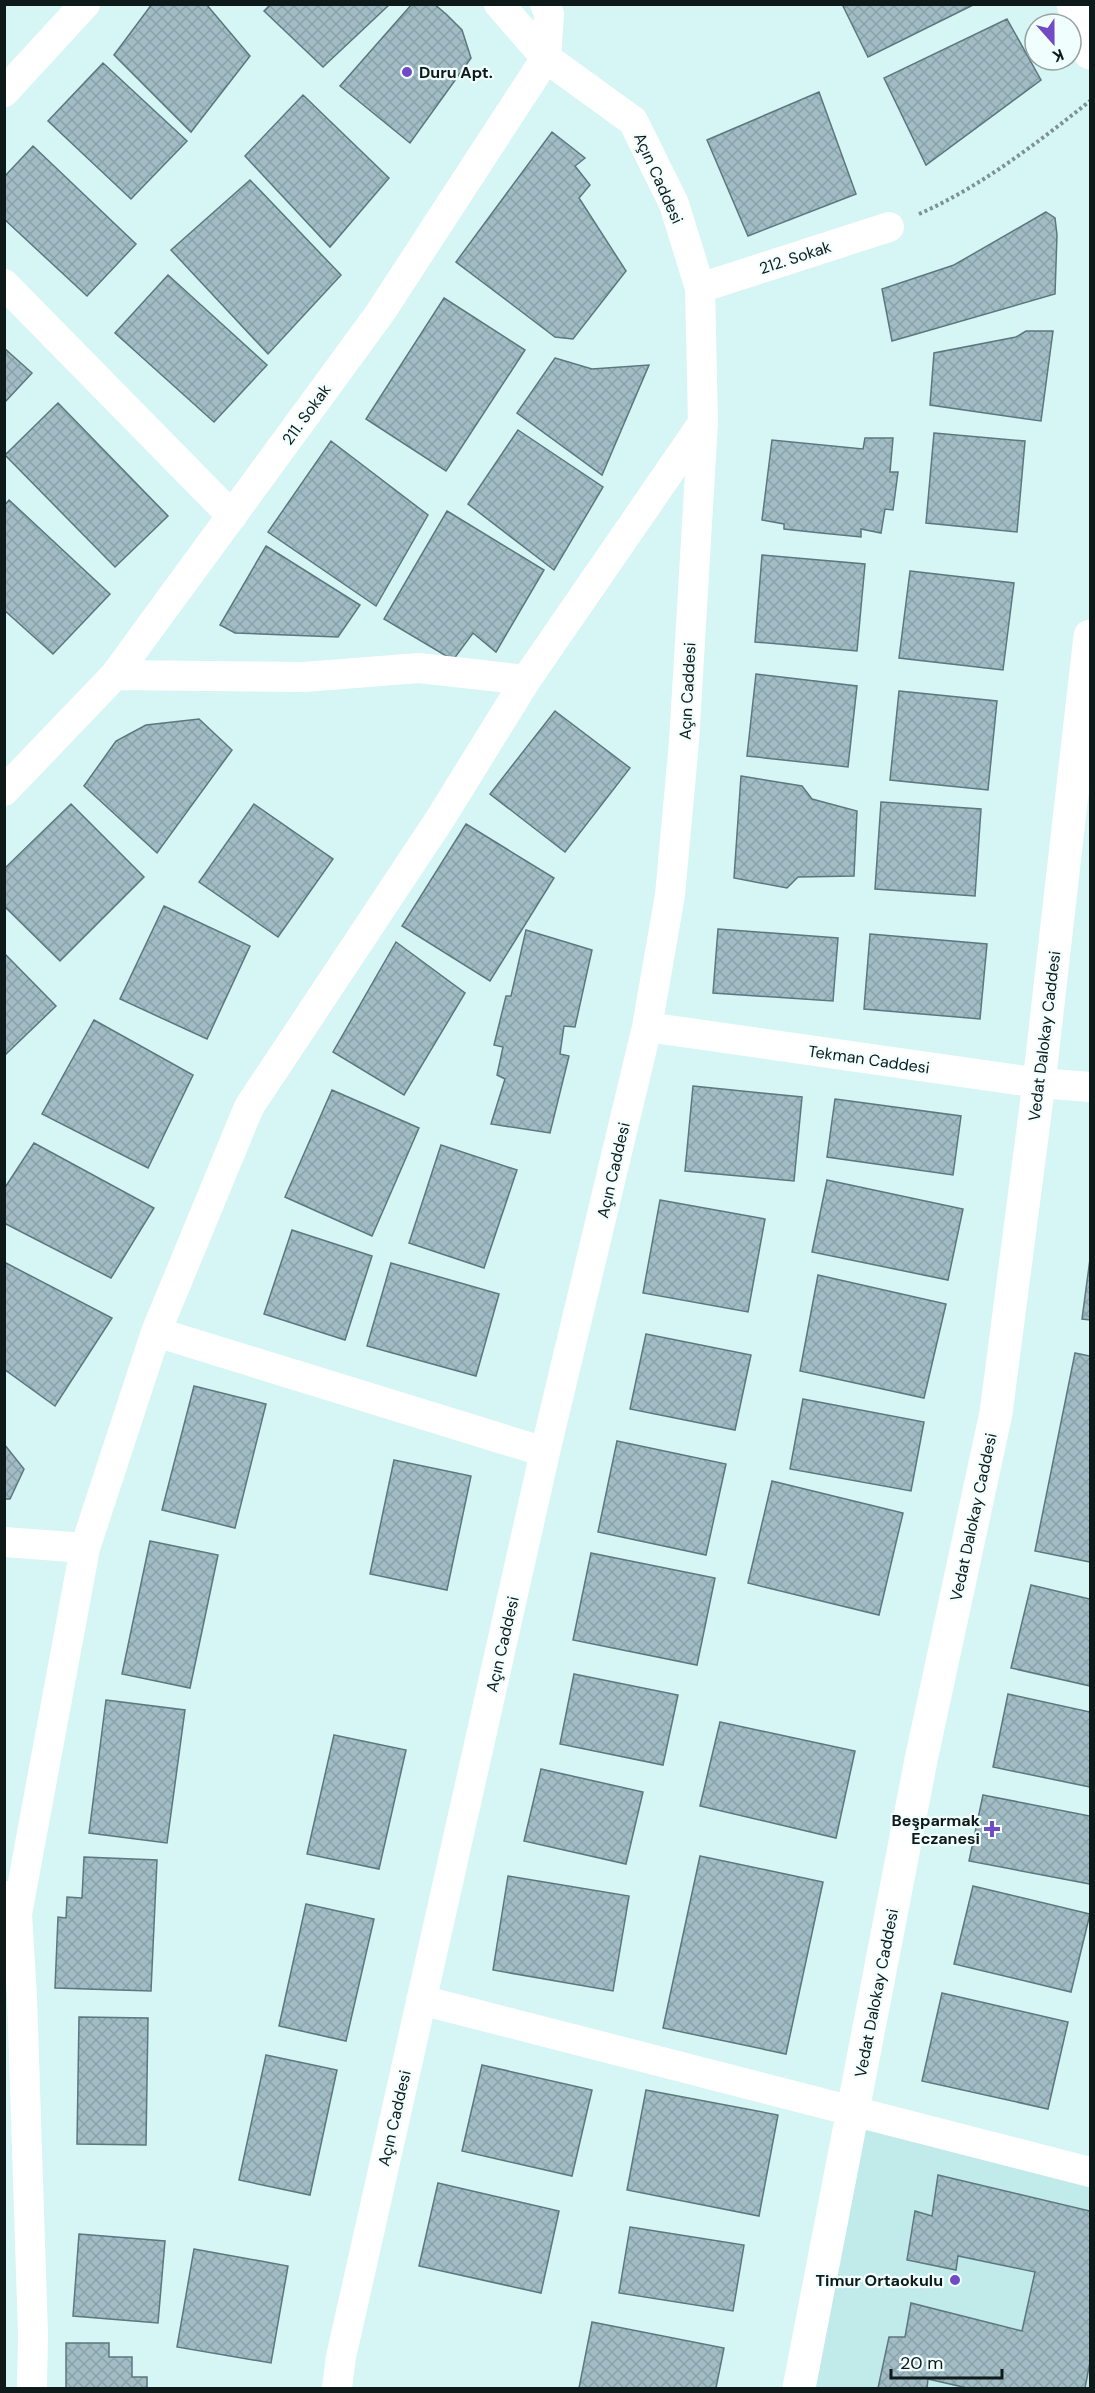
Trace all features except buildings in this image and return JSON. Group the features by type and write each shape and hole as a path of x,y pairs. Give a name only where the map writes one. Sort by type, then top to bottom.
{"street":[{"path":"4,93 85,4"},
{"name":"Açın Caddesi","path":"337,2388 341,2357 545,1452 647,1027 671,884 684,742 703,423 700,288 674,204 633,121 546,58 499,4"},
{"name":"211. Sokak","path":"4,791 115,675 380,313 546,58 549,14 546,4"},
{"path":"1073,4 1090,53"},
{"name":"212. Sokak","path":"700,288 889,226"},
{"path":"4,284 232,516"},
{"path":"32,2388 33,2334 29,2191 9,1907 86,1548 156,1332 249,1107 440,819 526,680 703,423"},
{"name":"Vedat Dalokay Caddesi","path":"799,2388 921,1760 996,1413 1039,1083 1090,636"},
{"path":"115,675 304,676 419,668 526,680"},
{"name":"Tekman Caddesi","path":"647,1027 1039,1083 1090,1087"},
{"path":"156,1332 545,1452"},
{"path":"4,1542 86,1548"},
{"path":"421,2000 1090,2172"}],"path":[{"path":"889,226 952,199 1034,145 1090,101"}],"shaded area":[{"name":"Timur Ortaokulu","path":"854,2111 1090,2172 1090,2388 799,2388"}],"place":[{"name":"Duru Apt.","path":"407,72"},
{"name":"Beşparmak Eczanesi","path":"992,1829"},
{"name":"Timur Ortaokulu","path":"955,2280"}]}
